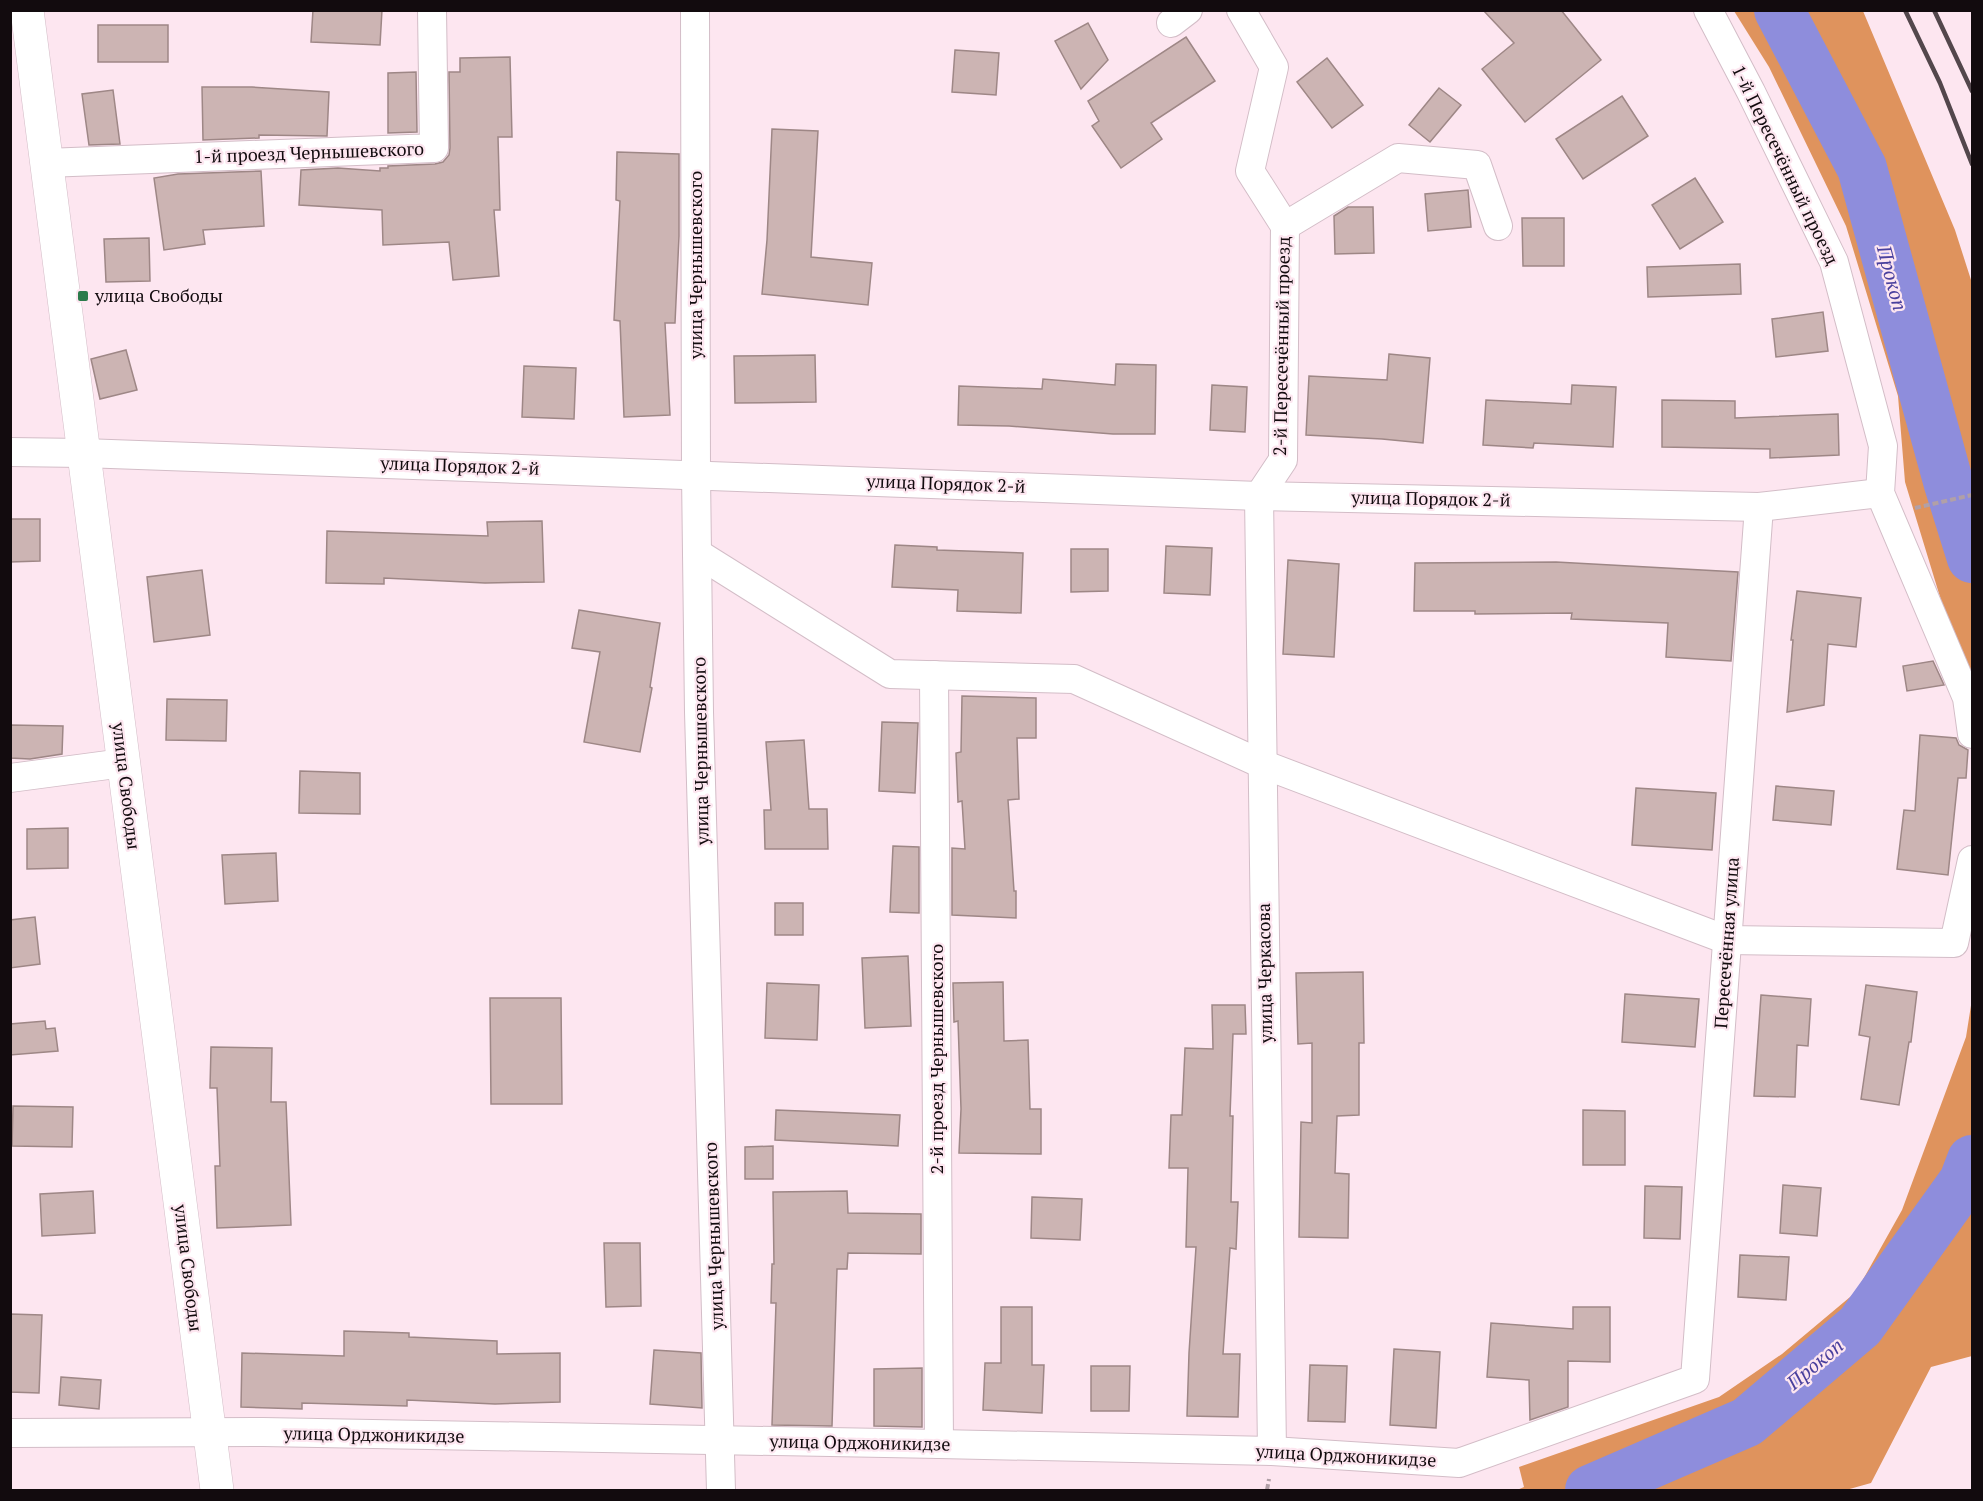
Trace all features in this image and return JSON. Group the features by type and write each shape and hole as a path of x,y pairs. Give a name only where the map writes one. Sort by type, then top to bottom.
{"main road":[{"name":"улица Свободы","path":"27,10 217,1491"}],"street":[{"name":"1-й проезд Чернышевского","path":"46,162 434,148 432,10"},
{"name":"улица Чернышевского","path":"695,10 696,474 700,724 721,1491"},
{"name":"2-й Пересечённый проезд","path":"1241,10 1274,67 1250,171 1285,226 1283,460 1259,496"},
{"name":"1-й Пересечённый проезд","path":"1707,10 1834,262 1883,446 1880,493 1967,698 1972,734"},
{"name":"2-й Пересечённый проезд","path":"1285,226 1398,158 1477,165 1498,226"},
{"name":"улица Порядок 2-й","path":"10,452 696,474 1259,496 1759,507 1880,493"},
{"name":"улица Черкасова","path":"1259,496 1272,1451"},
{"name":"Пересечённая улица","path":"1695,1379 1759,507"},
{"path":"697,553 890,674 1074,679 1262,764 1727,940 1954,943 1972,860"},
{"name":"2-й проезд Чернышевского","path":"934,675 939,1444"},
{"path":"10,778 123,763"},
{"name":"улица Орджоникидзе","path":"10,1433 209,1432 939,1444 1272,1451 1459,1463 1695,1379"}],"path":[{"path":"1914,508 1972,495"}],"shaded area":[{"path":"1734,11 1863,11 1955,230 1972,283 1972,702 1905,482 1898,396 1846,226 1769,67"},
{"path":"1972,999 1972,1356 1931,1367 1871,1483 1846,1490 1517,1490 1524,1487 1519,1467 1719,1397 1782,1354 1856,1292 1902,1210 1966,1037"}],"building":[{"path":"313,10 382,10 380,45 311,42"},
{"path":"1483,10 1561,10 1601,60 1525,122 1482,69 1514,43"},
{"path":"1088,23 1108,60 1081,89 1055,41"},
{"path":"98,25 168,25 168,62 98,62"},
{"path":"1186,37 1215,81 1151,123 1162,139 1121,168 1092,126 1099,121 1088,101"},
{"path":"955,50 999,53 996,95 952,92"},
{"path":"510,57 512,137 498,137 500,210 494,210 499,276 453,280 449,242 383,245 382,210 299,205 301,170 338,168 380,171 380,168 388,168 388,166 443,162 449,155 450,148 449,72 460,72 460,58"},
{"path":"1327,58 1363,105 1332,128 1297,82"},
{"path":"416,72 417,132 388,133 388,73"},
{"path":"202,87 252,87 329,92 327,136 259,135 259,138 203,140"},
{"path":"1439,88 1461,105 1430,142 1409,125"},
{"path":"113,90 120,144 89,145 82,94"},
{"path":"1622,96 1648,136 1583,179 1556,139"},
{"path":"772,129 818,131 811,257 872,263 868,305 762,294"},
{"path":"617,152 679,154 679,236 675,323 665,323 670,415 624,417 620,321 614,320 620,201 616,200"},
{"path":"261,171 264,226 203,230 205,244 164,250 154,178 178,174"},
{"path":"1695,178 1723,222 1680,249 1652,205"},
{"path":"1468,190 1471,227 1428,231 1425,194"},
{"path":"1348,207 1373,207 1374,253 1335,254 1334,216"},
{"path":"1522,218 1564,218 1564,266 1523,266"},
{"path":"149,238 150,281 106,282 104,239"},
{"path":"1740,264 1741,294 1648,297 1647,267"},
{"path":"1823,312 1828,351 1776,357 1772,319"},
{"path":"126,350 137,390 100,399 91,359"},
{"path":"1389,354 1430,358 1423,443 1306,435 1309,376 1387,380"},
{"path":"815,355 816,402 735,403 734,356"},
{"path":"1116,364 1156,365 1155,434 1113,434 1009,426 958,425 959,386 1042,389 1043,379 1115,385"},
{"path":"524,366 576,368 574,419 522,417"},
{"path":"1212,385 1247,387 1245,432 1210,430"},
{"path":"1572,385 1616,387 1613,447 1534,443 1533,448 1483,445 1486,400 1571,404"},
{"path":"1662,400 1735,401 1735,418 1838,414 1839,455 1770,458 1770,449 1662,447"},
{"path":"10,519 40,519 40,561 10,562"},
{"path":"542,521 544,582 485,583 384,578 384,584 326,583 327,531 488,536 487,522"},
{"path":"895,545 937,547 937,550 1023,553 1021,613 957,611 958,590 892,587"},
{"path":"1166,546 1212,548 1210,595 1164,593"},
{"path":"1071,549 1108,549 1108,591 1071,592"},
{"path":"1288,560 1339,564 1334,657 1283,654"},
{"path":"1556,562 1738,572 1731,661 1666,657 1668,623 1571,619 1572,613 1475,614 1475,611 1414,611 1415,563"},
{"path":"202,570 210,635 154,642 147,577"},
{"path":"1797,591 1861,598 1856,647 1828,644 1824,705 1787,712 1793,640 1791,640"},
{"path":"579,610 660,623 650,687 652,688 640,752 584,742 600,652 572,648"},
{"path":"1933,661 1944,685 1907,691 1903,666"},
{"path":"962,696 1036,698 1036,738 1017,738 1019,799 1008,800 1014,891 1016,891 1016,918 952,915 952,848 965,849 962,801 958,802 956,753 961,752"},
{"path":"167,699 227,700 226,741 166,740"},
{"path":"882,722 918,723 915,793 879,791"},
{"path":"10,725 63,726 62,754 30,759 10,758"},
{"path":"1920,735 1956,738 1959,745 1968,750 1966,778 1958,778 1948,875 1897,869 1904,810 1915,811"},
{"path":"804,740 809,809 827,809 828,849 765,849 764,810 771,810 766,742"},
{"path":"300,771 360,773 360,814 299,813"},
{"path":"1776,786 1834,791 1831,825 1773,820"},
{"path":"1636,788 1716,793 1712,850 1632,845"},
{"path":"68,828 68,868 27,869 27,829"},
{"path":"893,846 919,847 919,913 890,912"},
{"path":"276,853 278,901 225,904 222,855"},
{"path":"775,903 803,903 803,935 775,935"},
{"path":"35,917 40,964 10,968 10,920"},
{"path":"908,956 911,1026 865,1028 862,958"},
{"path":"1363,972 1364,1043 1359,1043 1359,1115 1337,1116 1335,1173 1349,1174 1348,1238 1299,1237 1301,1122 1312,1123 1312,1043 1298,1044 1296,973"},
{"path":"1003,982 1004,1041 1028,1040 1030,1109 1041,1109 1041,1154 959,1153 961,1109 958,1021 954,1022 953,983"},
{"path":"767,983 819,985 817,1040 765,1038"},
{"path":"1866,985 1917,992 1911,1042 1909,1042 1899,1105 1861,1099 1870,1037 1859,1035"},
{"path":"1625,994 1699,999 1695,1047 1622,1042"},
{"path":"1761,995 1811,999 1808,1046 1797,1045 1795,1097 1754,1096"},
{"path":"490,998 561,998 562,1104 491,1104"},
{"path":"1212,1005 1245,1005 1246,1034 1233,1034 1230,1116 1233,1116 1231,1202 1238,1202 1236,1249 1230,1248 1223,1354 1240,1354 1238,1417 1187,1416 1196,1247 1186,1247 1188,1168 1169,1168 1171,1115 1182,1115 1185,1048 1213,1049"},
{"path":"45,1021 46,1029 55,1028 58,1051 10,1055 10,1024"},
{"path":"211,1047 272,1048 271,1102 286,1102 291,1225 217,1228 215,1166 220,1166 217,1088 210,1088"},
{"path":"13,1106 73,1107 72,1147 12,1146"},
{"path":"776,1110 900,1115 898,1146 775,1140"},
{"path":"1583,1110 1625,1111 1625,1165 1583,1165"},
{"path":"773,1146 773,1179 745,1179 745,1147"},
{"path":"1783,1185 1821,1188 1817,1236 1780,1233"},
{"path":"1645,1186 1682,1187 1680,1239 1644,1238"},
{"path":"93,1191 95,1233 42,1236 40,1194"},
{"path":"847,1191 848,1213 921,1214 921,1254 848,1253 847,1269 837,1269 832,1426 772,1425 776,1303 771,1303 772,1264 774,1264 773,1192"},
{"path":"1032,1197 1082,1199 1080,1240 1031,1238"},
{"path":"604,1243 640,1243 641,1306 606,1307"},
{"path":"1740,1255 1789,1257 1786,1300 1738,1297"},
{"path":"1001,1307 1032,1307 1032,1365 1044,1365 1042,1413 983,1410 985,1363 1001,1363"},
{"path":"1573,1307 1610,1307 1610,1362 1568,1361 1568,1407 1530,1420 1529,1380 1487,1377 1491,1323 1573,1329"},
{"path":"10,1314 42,1315 39,1393 10,1392"},
{"path":"344,1331 409,1333 409,1337 497,1341 497,1354 560,1353 560,1402 495,1404 407,1400 407,1406 302,1403 302,1409 241,1407 242,1353 344,1356"},
{"path":"1394,1349 1440,1352 1436,1428 1390,1425"},
{"path":"654,1350 701,1353 702,1408 650,1404"},
{"path":"1310,1365 1347,1366 1345,1422 1308,1421"},
{"path":"1091,1366 1130,1366 1129,1411 1091,1411"},
{"path":"922,1368 922,1427 874,1426 874,1369"},
{"path":"61,1377 101,1380 99,1409 59,1405"}],"waterway":[{"name":"Прокоп","path":"1779,10 1862,168 1948,481 1972,558"},
{"name":"Прокоп","path":"1590,1490 1747,1422 1860,1326 1964,1181 1972,1160"}],"railway":[{"path":"1905,10 1940,83 1972,164"},
{"path":"1934,10 1972,91"}],"place":[{"name":"улица Свободы","path":"83,296"}]}
